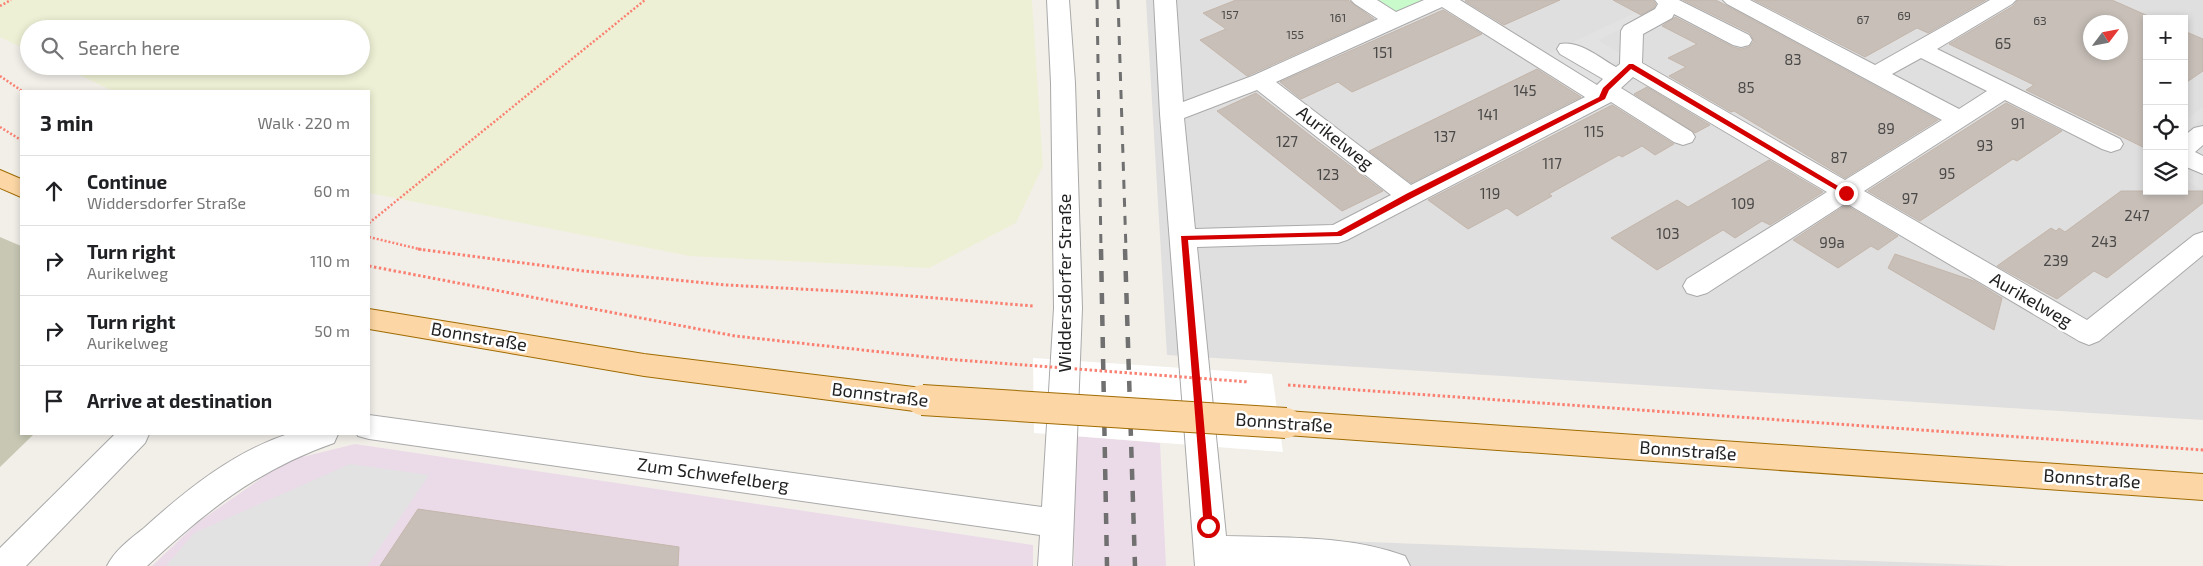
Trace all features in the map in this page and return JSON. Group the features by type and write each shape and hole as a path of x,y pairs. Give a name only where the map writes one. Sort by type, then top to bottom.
{"main road":[{"path":"0,178 20,188"},
{"name":"Bonnstraße","path":"370,319 644,365 922,400 1286,423 2203,487"}],"street":[{"name":"Widdersdorfer Straße","path":"1055,566 1068,308 1058,0"},
{"path":"1165,0 1172,114 1210,547 1294,552 1375,561 1393,566"},
{"path":"1362,0 1394,20"},
{"path":"1172,114 1260,81 1394,20 1444,0 1614,83"},
{"path":"1734,0 1961,120"},
{"path":"1875,75 2005,0"},
{"path":"1183,238 1338,234 1614,83 1632,31 1664,14 1668,1 1741,40"},
{"path":"1568,49 1683,137"},
{"path":"1920,49 2111,144"},
{"name":"Aurikelweg","path":"1260,81 1409,196"},
{"name":"Aurikelweg","path":"1614,83 1846,193 2088,334 2203,240"},
{"path":"1697,286 2004,91"},
{"path":"2188,145 2203,133"},
{"path":"2188,155 2203,156"},
{"path":"2188,157 2203,166"},
{"name":"Zum Schwefelberg","path":"370,427 1056,522"},
{"path":"4,566 133,435"},
{"path":"124,566 187,509 221,482 278,450 319,435"}],"path":[{"path":"0,6 12,0"},
{"path":"370,222 645,0"},
{"path":"0,76 21,90"},
{"path":"0,127 20,139"},
{"path":"370,237 425,251 584,271 727,285 874,293 1068,308"},
{"path":"370,266 735,336 945,359 1250,382"},
{"path":"1279,384 2203,450"}],"shaded area":[{"path":"0,0 1032,0 1043,166 1016,223 929,268 689,256 370,193 370,90 111,90 80,75 370,75 370,20 20,20 20,47 0,37"},
{"path":"1146,0 2203,0 2203,420 1167,355"},
{"path":"1643,9 1652,14 1598,40 1626,57 1610,64 1573,42"},
{"path":"1555,51 1603,79 1588,87 1540,58"},
{"path":"2203,107 2203,119 2188,130 2188,118"},
{"path":"2188,167 2203,174 2203,190 2188,182"},
{"path":"0,237 20,246 20,435 33,435 0,467"},
{"path":"1075,436 1160,443 1166,566 1074,566"},
{"path":"355,444 1033,545 1033,566 152,566 197,523 286,461"},
{"path":"350,464 429,475 367,566 166,566 194,533"},
{"path":"1266,538 1843,560 2011,566 1269,566"}],"green space":[{"path":"1368,0 1434,0 1396,17"}],"pier":[{"path":"1033,358 1272,374 1283,452 1034,433"}],"building":[{"path":"1236,0 1348,0 1374,19 1247,76 1200,40 1226,29 1203,13"},
{"path":"1560,0 1504,25 1465,1"},
{"path":"1613,0 1653,0 1656,4 1654,8 1641,15"},
{"path":"1683,0 1716,0 1938,120 1845,178 1734,111 1731,112 1669,76 1686,67 1668,58 1697,44 1662,26 1675,17 1733,47 1741,49 1749,47 1754,41 1750,33"},
{"path":"1754,0 1986,0 1928,33 1917,28 1865,57"},
{"path":"2018,0 2112,0 2146,15 2143,15 2143,147 2026,90 2034,85 1949,44 2013,6"},
{"path":"1443,10 1482,34 1352,92 1338,82 1301,99 1280,82"},
{"path":"2188,33 2203,39 2203,71 2188,81"},
{"path":"1537,69 1581,97 1411,183 1369,151"},
{"path":"1647,87 1710,125 1695,133 1634,94"},
{"path":"1256,93 1383,191 1342,211 1217,111"},
{"path":"2006,103 2062,131 2017,161 2013,159 1920,221 1868,191"},
{"path":"1612,105 1674,144 1655,155 1642,146 1622,157 1619,155 1549,194 1552,196 1517,216 1507,208 1468,229 1428,200"},
{"path":"1769,160 1823,192 1770,225 1762,221 1735,238 1723,230 1657,270 1611,238 1677,200 1688,207"},
{"path":"2121,191 2143,191 2143,195 2188,195 2188,191 2203,191 2203,203 2107,278 2094,271 2057,299 1997,266 2051,228 2056,231 2059,228 2065,232"},
{"path":"1846,205 1898,236 1878,250 1871,246 1838,268 1793,240"},
{"path":"1895,254 1974,281 2002,298 1994,330 1888,268"},
{"path":"418,509 679,547 678,566 380,566"}],"railway":[{"path":"1097,0 1101,250"},
{"path":"1118,0 1126,250"},
{"path":"1101,249 1107,566"},
{"path":"1125,249 1135,566"}],"route":[{"path":"1208,526 1183,238 1338,234 1602,98 1606,89 1631,66 1846,193"}]}
